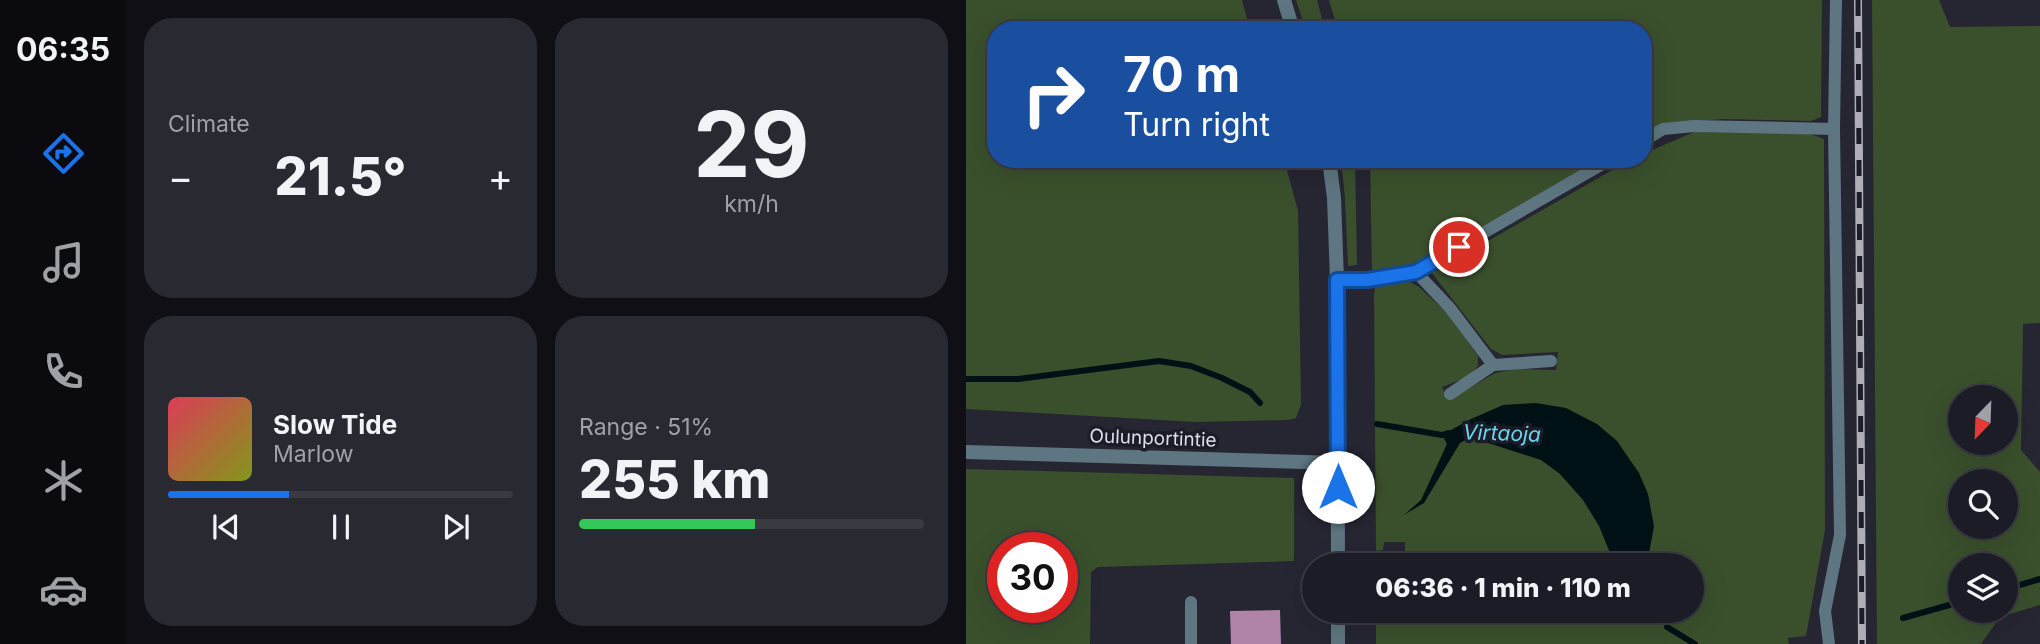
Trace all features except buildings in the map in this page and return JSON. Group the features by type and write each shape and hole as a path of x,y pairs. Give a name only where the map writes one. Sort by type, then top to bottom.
{"street":[{"path":"1284,0 1290,21"},
{"path":"1329,168 1334,198 1337,280 1338,553"},
{"name":"Oulunportintie","path":"966,452 1338,463"},
{"path":"1338,623 1338,644"}],"lane":[{"path":"1829,644 1825,611 1840,535 1836,0"},
{"path":"1652,136 1663,129 1694,126 1835,129"},
{"path":"1337,280 1367,280 1416,272 1595,168"},
{"path":"1416,272 1451,308 1493,365"},
{"path":"1450,394 1493,365 1551,360"},
{"path":"1191,603 1191,644"}],"green space":[{"path":"966,0 1242,0 1248,21 987,21 987,168 1286,168 1298,211 1301,405 1296,418 1196,422 966,409"},
{"path":"1296,0 1317,0 1323,21 1303,21"},
{"path":"1329,0 1822,0 1821,117 1811,121 1722,119 1663,124 1652,131 1652,21 1335,21"},
{"path":"1872,0 1939,0 1950,27 2040,26 2040,323 2023,324 2021,450 2040,472 2040,605 2018,612 2018,553 1948,553 1948,623 1996,623 1981,644 1877,644"},
{"path":"1694,132 1807,133 1824,139 1825,530 1806,636 1788,638 1789,644 1376,644 1376,623 1704,623 1704,553 1405,553 1405,542 1384,542 1383,550 1376,551 1375,286 1410,282 1419,287 1448,314 1478,356 1478,366 1468,377 1442,387 1449,400 1495,373 1515,369 1556,370 1558,352 1502,355 1491,349 1432,273 1616,168 1652,168 1652,150"},
{"path":"1342,168 1355,168 1357,265 1348,266"},
{"path":"1370,168 1586,168 1418,265 1397,271 1372,271"},
{"path":"966,469 1294,478 1294,561 1098,567 1091,572 1090,644 966,644"}],"water":[{"path":"1536,403 1566,408 1597,424 1617,441 1639,473 1648,494 1654,526 1649,553 1610,553 1599,526 1583,500 1560,474 1541,460 1479,440 1467,439 1460,443 1424,503 1404,515 1421,500 1447,444 1442,435 1503,405"}],"waterway":[{"name":"Virtaoja","path":"966,379 1018,379 1159,361 1191,366 1222,378 1250,392 1260,403"},
{"name":"Virtaoja","path":"1377,424 1442,435 1448,433"},
{"name":"Virtaoja","path":"2018,585 2040,579"},
{"name":"Virtaoja","path":"1903,618 1948,605"},
{"name":"Virtaoja","path":"1667,627 1695,644"}],"railway":[{"path":"1858,0 1862,644"}],"route":[{"path":"1338,487 1337,280 1367,280 1416,272 1459,247"}]}
